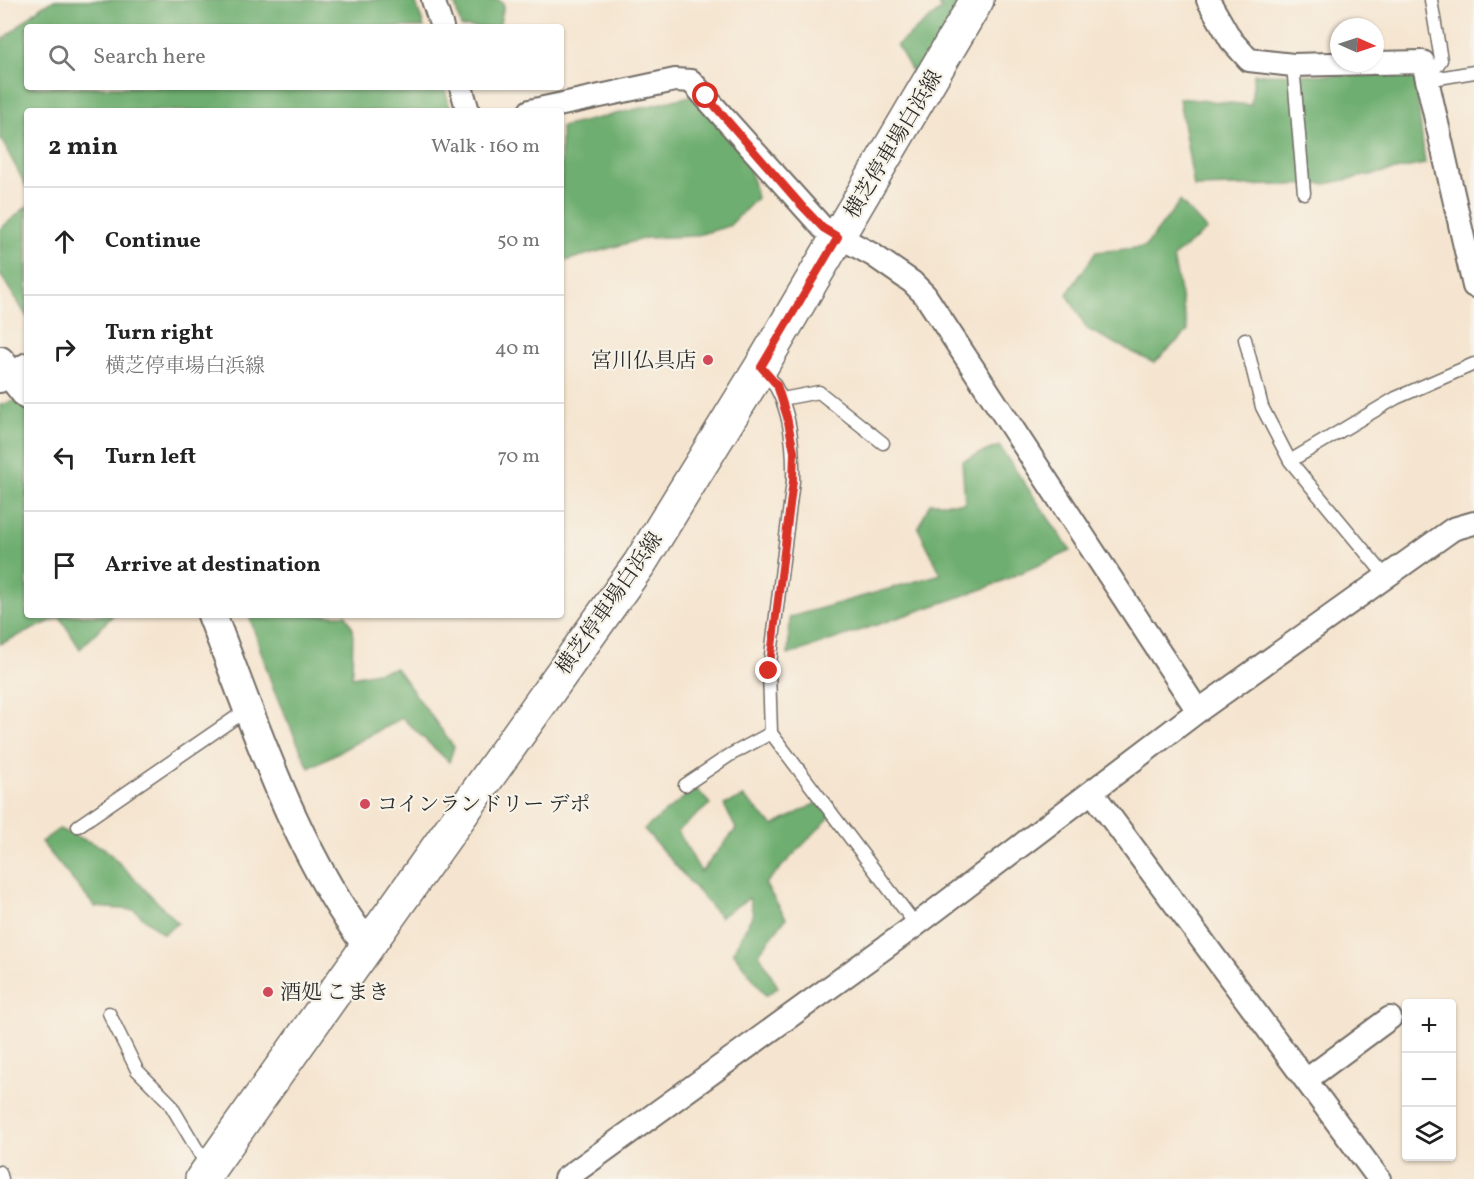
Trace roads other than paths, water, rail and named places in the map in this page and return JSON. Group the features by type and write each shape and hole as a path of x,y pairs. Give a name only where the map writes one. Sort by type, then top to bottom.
{"main road":[{"name":"横芝停車場白浜線","path":"205,1174 640,563 761,367 977,0"}],"street":[{"path":"433,0 441,24"},
{"path":"1208,0 1231,40 1249,60 1293,65 1330,64"},
{"path":"1384,63 1423,62 1474,286"},
{"path":"544,108 675,80 691,81 823,228 873,255 912,282 925,295 1198,711"},
{"path":"461,90 467,108"},
{"path":"565,1179 916,925 1198,711 1453,530 1474,523"},
{"path":"213,618 276,779 338,908 367,945"},
{"path":"1092,792 1379,1179"},
{"path":"1306,1080 1390,1018"}],"lane":[{"path":"1427,80 1441,60 1431,0"},
{"path":"1293,65 1304,192"},
{"path":"1427,80 1474,72"},
{"path":"1245,339 1262,407 1290,461 1387,578"},
{"path":"1290,461 1396,398 1474,364"},
{"path":"761,367 777,385 794,452 793,481 769,671 771,733 916,925"},
{"path":"782,399 819,392 883,443"},
{"path":"78,826 249,709"},
{"path":"685,785 730,755 771,733"},
{"path":"109,1013 137,1070 169,1102 205,1174"},
{"path":"0,1172 2,1179"}],"place":[{"name":"宮川仏具店","path":"708,360"},
{"name":"コインランドリー デポ","path":"365,804"},
{"name":"酒処 こまき","path":"268,992"}]}
